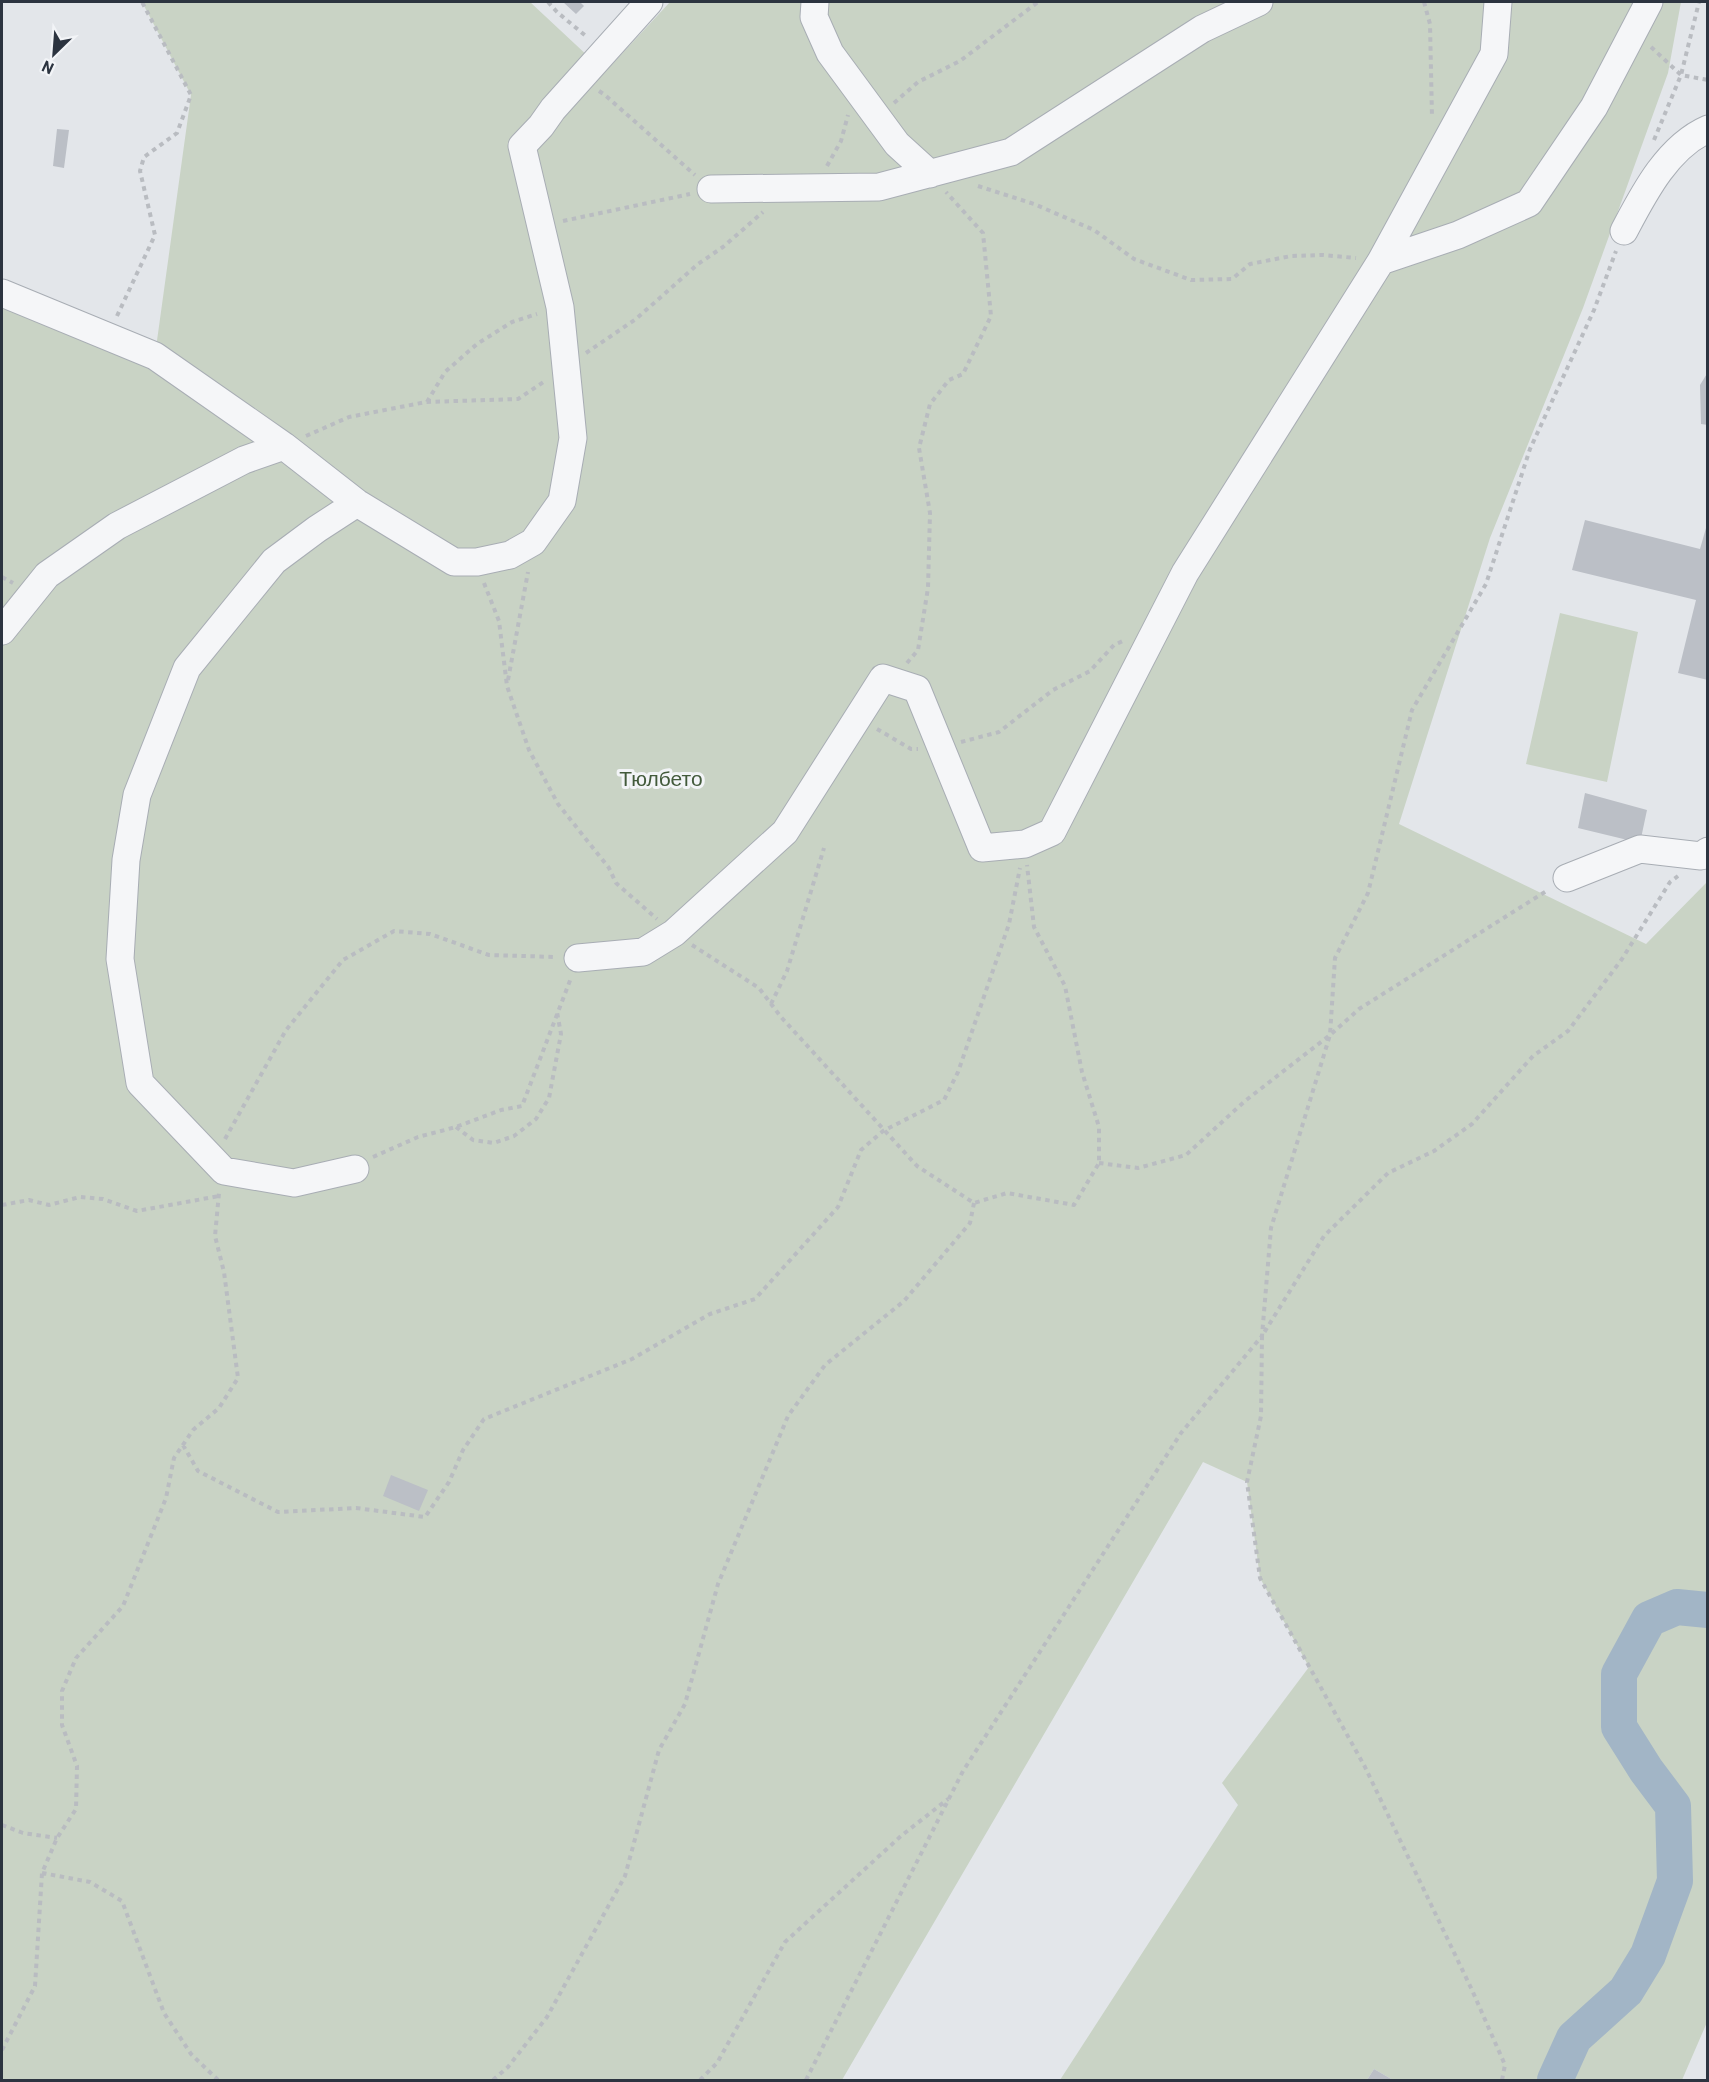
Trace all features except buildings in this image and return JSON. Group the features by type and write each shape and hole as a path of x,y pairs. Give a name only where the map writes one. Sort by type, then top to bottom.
{"street":[{"path":"2,293 155,356 284,446 357,503 454,562 477,562 510,555 533,542 562,501 573,438 560,307 522,146 649,2"},
{"path":"815,2 814,17 830,53 897,144 935,172"},
{"path":"711,189 879,187 1011,152 1202,29 1259,2"},
{"path":"578,958 643,952 674,933 785,832 884,678 917,689 982,848 1025,844 1052,832 1185,573 1382,261 1494,54 1498,2"},
{"path":"1382,261 1458,235 1529,203 1594,107 1649,2"},
{"path":"1624,231 1650,182 1678,150 1707,129"},
{"path":"2,631 47,575 117,525 244,460 284,446"},
{"path":"355,1170 294,1183 221,1181 140,1083 120,959 126,860 137,795 187,668 273,561 357,503"},
{"path":"1567,878 1640,849 1704,854"}],"path":[{"path":"107,336 155,235 140,171 144,157 177,133 191,95 142,2"},
{"path":"548,2 603,52"},
{"path":"877,117 918,82 960,61 1038,2"},
{"path":"1424,2 1430,24 1432,126"},
{"path":"1652,145 1681,75 1699,2"},
{"path":"1633,30 1681,75 1707,80"},
{"path":"802,187 822,176 841,141 850,105 846,75"},
{"path":"596,90 605,95 711,189"},
{"path":"935,172 1034,204 1094,230 1134,259 1191,280 1232,279 1250,264 1291,256 1323,255 1382,261"},
{"path":"892,681 918,650 928,588 930,513 919,448 930,404 949,380 963,374 991,316 983,234 935,172"},
{"path":"541,226 711,189"},
{"path":"284,446 349,417 426,402 518,399 636,319 698,264 723,248 768,208"},
{"path":"1502,2080 1505,2065 1472,1990 1365,1767 1260,1578 1247,1482 1261,1416 1262,1336 1270,1228 1330,1035 1335,958 1368,893 1412,710 1486,584 1530,449 1594,310 1624,231"},
{"path":"426,402 445,372 477,344 512,322 560,307"},
{"path":"507,686 533,542"},
{"path":"477,562 499,621 507,686 529,750 558,804 609,868 616,883 674,933 759,988 883,1131 918,1167 974,1203 1007,1193 1074,1205 1099,1163 1099,1127 1082,1072 1065,987 1034,927 1025,844"},
{"path":"858,717 911,749 940,747 999,732 1053,690 1090,671 1114,645 1157,627"},
{"path":"183,1445 198,1471 278,1512 356,1508 425,1517 449,1482 463,1450 484,1419 632,1359 710,1314 755,1299 838,1207 861,1150 883,1131 944,1100 958,1072 1009,924 1025,844"},
{"path":"771,1004 787,971 824,848"},
{"path":"806,2080 963,1771 1182,1433 1262,1336 1324,1236 1388,1173 1434,1151 1472,1124 1533,1056 1568,1031 1622,959 1670,882 1704,854"},
{"path":"1099,1163 1138,1168 1186,1155 1245,1101 1330,1035 1359,1009 1488,930 1567,878"},
{"path":"2,2050 35,1986 42,1874 57,1838 76,1809 77,1766 62,1725 62,1691 76,1658 123,1606 166,1498 174,1458 193,1430 219,1408 238,1378 224,1272 215,1236 221,1181 286,1030 343,960 394,931 430,934 489,955 578,958 522,1106 501,1110 456,1127 418,1137 370,1159 355,1170"},
{"path":"456,1127 473,1140 494,1143 514,1136 536,1119 549,1098 561,1034 557,1011"},
{"path":"2,1205 29,1200 49,1205 80,1197 103,1199 137,1211 221,1181"},
{"path":"493,2080 508,2067 547,2017 625,1876 659,1750 684,1704 718,1584 788,1416 825,1365 904,1300 970,1223 974,1203"},
{"path":"700,2080 717,2063 785,1942 901,1836 951,1797"},
{"path":"2,1825 23,1833 57,1838"},
{"path":"42,1874 90,1882 122,1901 164,2013 191,2054 218,2080"}],"green space":[{"name":"Тюлбето","path":"142,2 530,2 605,72 670,2 1681,2 1668,73 1583,308 1490,538 1399,824 1646,944 1707,882 1708,2020 1682,2080 1393,2080 1374,2069 1367,2080 1060,2080 1238,1805 1222,1783 1309,1667 1260,1578 1247,1482 1203,1462 842,2080 2,2080 2,293 155,355 191,95"},
{"path":"1560,613 1638,632 1607,782 1526,764"}],"waterway":[{"path":"1555,2080 1574,2038 1626,1991 1648,1955 1675,1881 1673,1806 1646,1770 1619,1727 1619,1674 1649,1619 1677,1607 1708,1610"}]}
